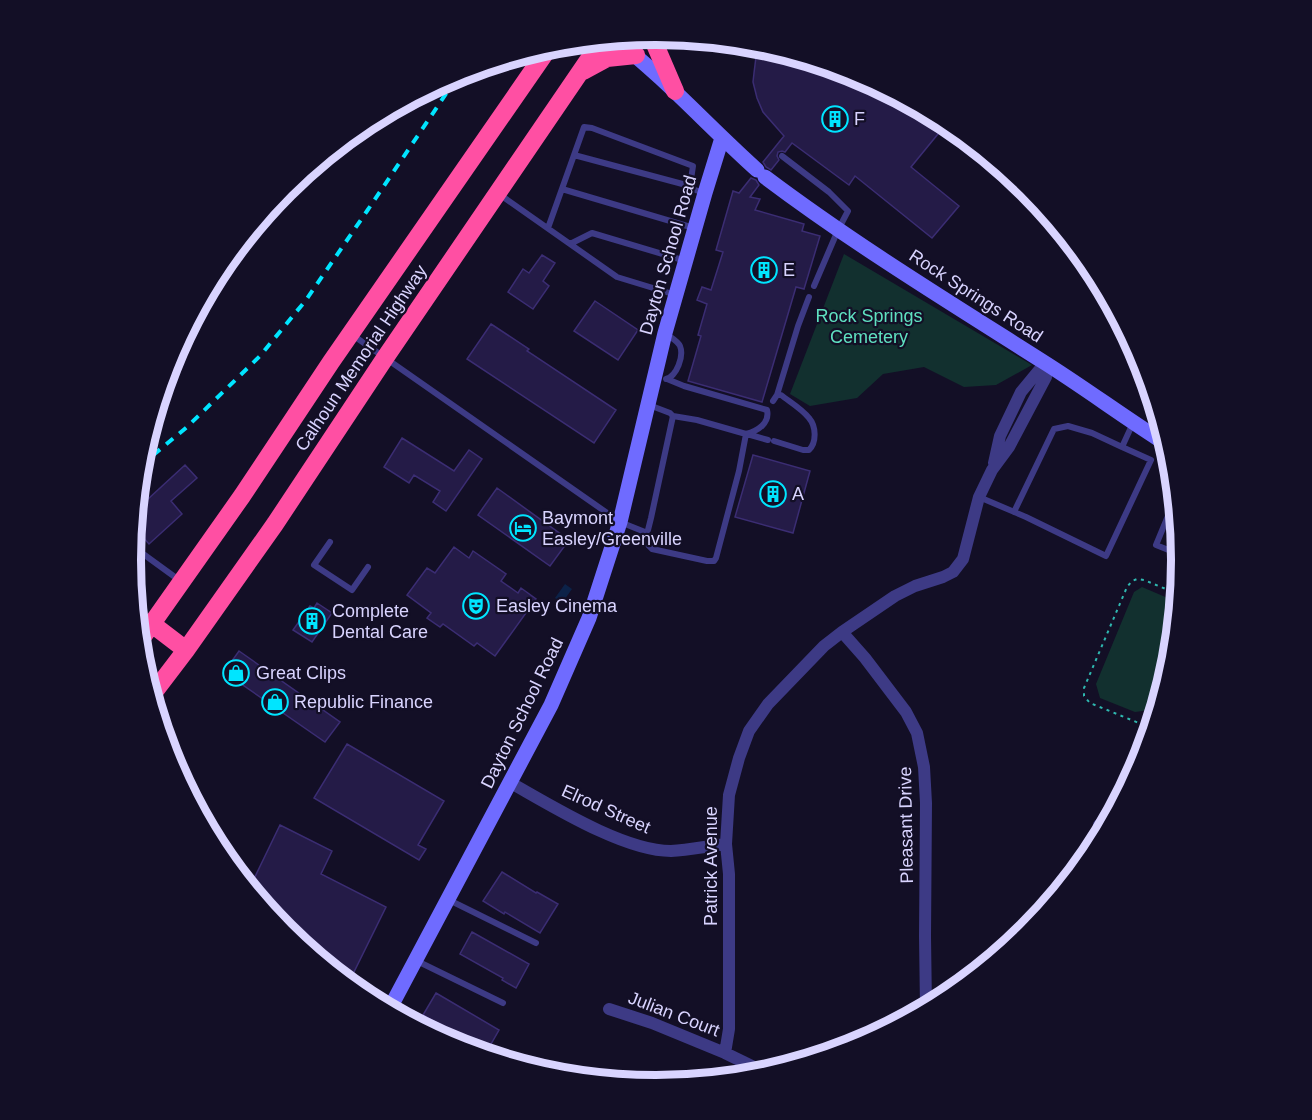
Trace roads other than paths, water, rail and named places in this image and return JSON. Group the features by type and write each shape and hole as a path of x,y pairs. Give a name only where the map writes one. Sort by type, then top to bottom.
{"highway":[{"path":"655,45 675,91"},
{"name":"Calhoun Memorial Highway","path":"158,687 275,524 596,48"},
{"path":"579,74 607,58 636,55"},
{"name":"Calhoun Memorial Highway","path":"144,621 182,582 541,59"},
{"path":"145,622 186,650"}],"street":[{"name":"Rock Springs Road","path":"624,46 675,91 761,174 838,230 1133,422 1154,429"},
{"name":"Dayton School Road","path":"393,1003 551,705 589,618 620,522 648,405 660,377 665,333 722,138"},
{"name":"Patrick Avenue","path":"724,1053 729,1029 729,874 726,844 729,795 749,731 775,696 824,646 895,596 953,572 963,560 979,496 992,470 1009,447 1046,377 1045,363"},
{"name":"Pleasant Drive","path":"842,632 906,712 917,733 924,767 926,803 926,998"},
{"name":"Elrod Street","path":"511,783 601,831 649,849 671,851 726,844"},
{"name":"Julian Court","path":"609,1009 652,1023 724,1053"},
{"path":"724,1053 751,1066"}],"lane":[{"path":"548,228 584,127 693,166 690,186"},
{"path":"574,155 690,186 705,193"},
{"path":"782,156 829,192 848,211 814,286"},
{"path":"562,189 695,229"},
{"path":"498,193 617,277 676,295"},
{"path":"570,244 592,233 686,261"},
{"path":"746,434 758,429 766,421 809,297"},
{"path":"351,334 620,522 645,532"},
{"path":"648,405 673,416 697,420 803,450 809,450 813,446 815,440 809,418 774,401 694,388 660,377"},
{"path":"673,416 651,518 648,530 645,532 647,545 652,549 714,561 746,434"},
{"path":"1122,447 1133,422"},
{"path":"979,496 1106,556 1151,460 1092,433 1068,426 1054,429 1014,512"},
{"path":"1169,514 1156,544 1171,550"},
{"path":"330,542 314,565 352,590 368,567"},
{"path":"141,552 182,582"},
{"path":"448,899 536,943"},
{"path":"416,961 503,1003"}],"water":[{"path":"565,584 572,589 562,603 555,598"}],"railway":[{"path":"152,456 187,427 260,356 306,300 450,88"}],"place":[{"name":"F","path":"835,119"},
{"name":"E","path":"764,270"},
{"name":"A","path":"773,494"},
{"name":"Baymont Easley/Greenville","path":"523,528"},
{"name":"Easley Cinema","path":"476,606"},
{"name":"Complete Dental Care","path":"312,621"},
{"name":"Great Clips","path":"236,673"},
{"name":"Republic Finance","path":"275,702"}],"park label":[{"name":"Rock Springs Cemetery","path":"869,326"}]}
